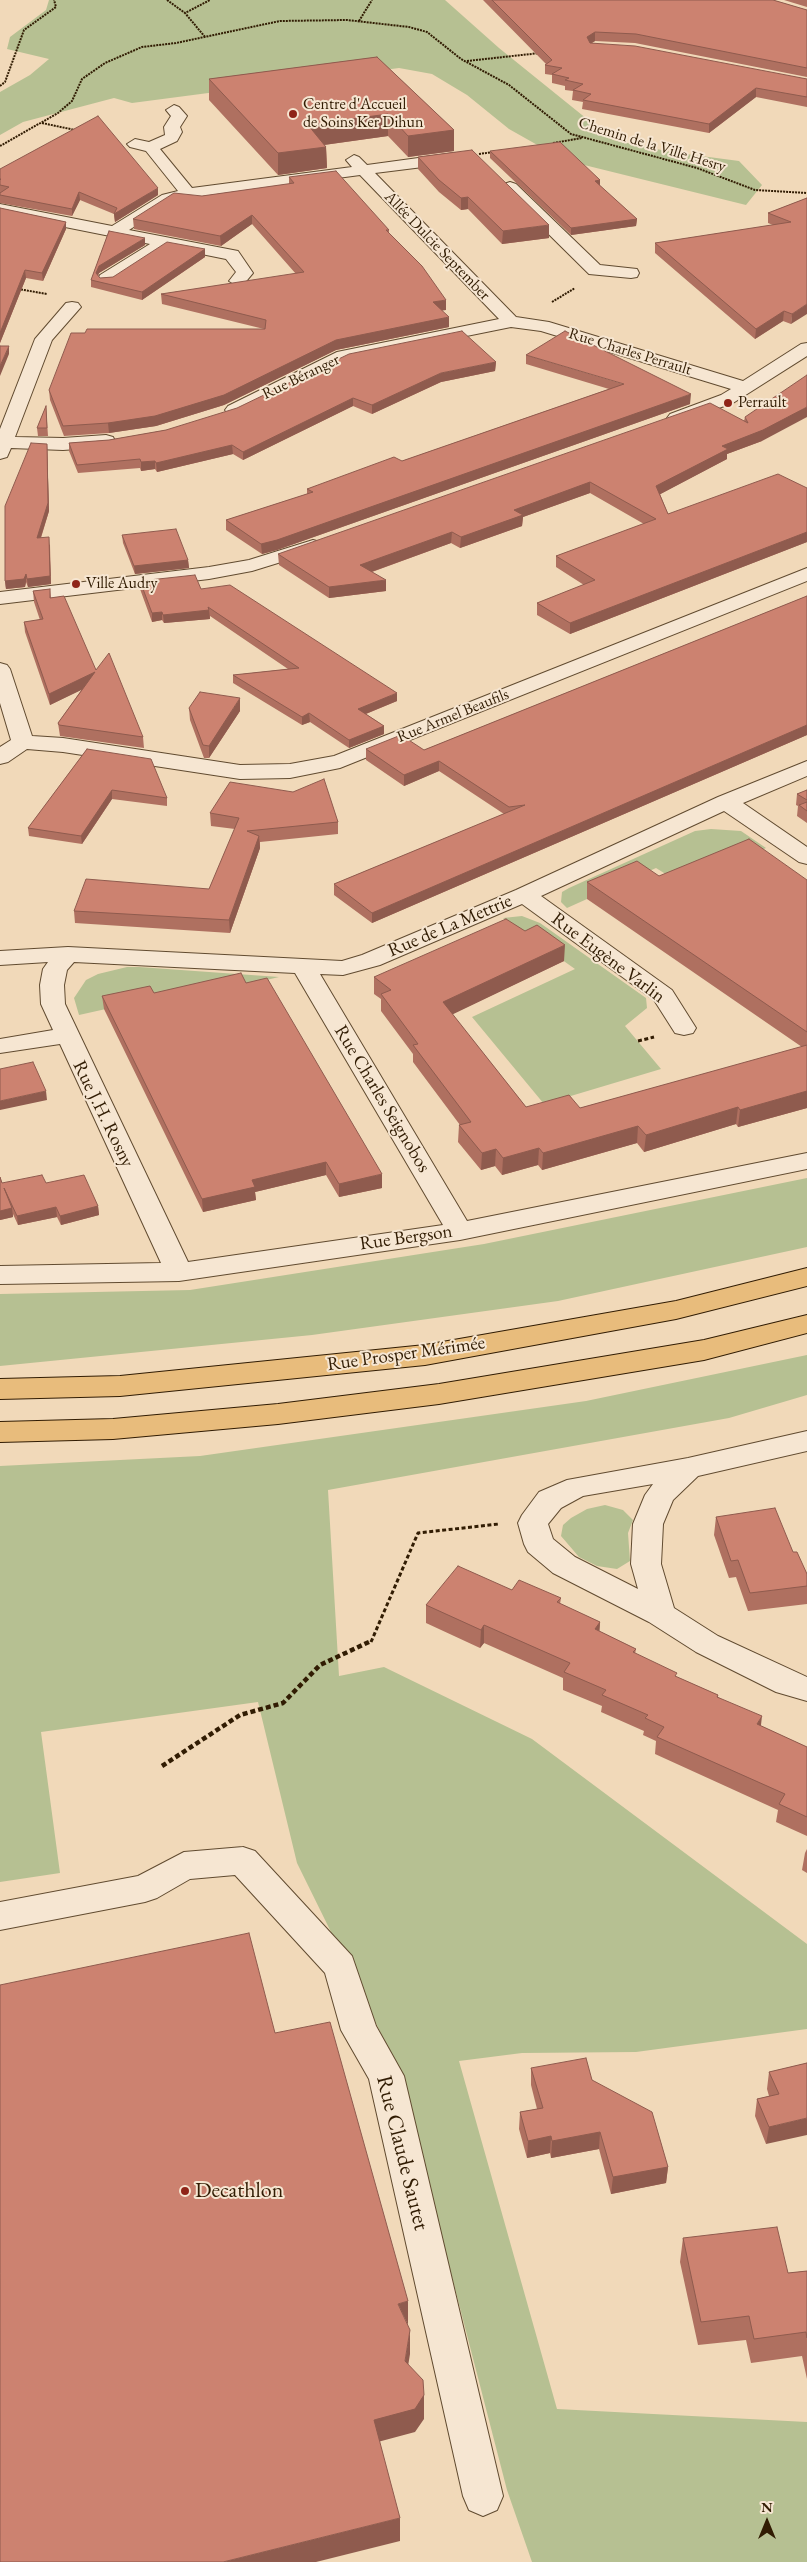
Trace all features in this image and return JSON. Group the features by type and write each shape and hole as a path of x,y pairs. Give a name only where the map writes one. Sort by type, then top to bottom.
{"main road":[{"name":"Rue Prosper Mérimée","path":"0,1389 120,1386 425,1354 676,1310 807,1277"},
{"path":"0,1432 113,1429 278,1414 440,1394 704,1350 807,1324"}],"street":[{"path":"135,144 151,147 172,138 174,132 172,127 179,116 174,110"},
{"path":"151,147 188,193"},
{"name":"Allée Dulcie September","path":"348,154 511,322"},
{"path":"114,232 168,198 188,193 476,155"},
{"path":"497,175 595,270 631,273"},
{"path":"0,209 232,255 245,273 237,281"},
{"path":"106,279 164,242"},
{"path":"72,307 44,339 2,448 126,438"},
{"name":"Rue Charles Perrault","path":"511,322 543,326 747,388"},
{"name":"Rue Béranger","path":"214,418 343,356 511,322"},
{"path":"655,426 727,399 807,348"},
{"path":"0,598 252,565 331,540"},
{"name":"Rue Armel Beaufils","path":"23,742 63,745 240,772 290,771 340,761 807,574"},
{"path":"0,669 23,742 0,757"},
{"name":"Rue de La Mettrie","path":"0,958 68,954 343,968 371,960 524,895 726,802 807,768"},
{"path":"726,802 807,857"},
{"name":"Rue Eugène Varlin","path":"524,895 662,995 684,1028"},
{"name":"Rue J.H. Rosny","path":"68,954 55,969 52,985 53,1004 66,1036 179,1272"},
{"name":"Rue Charles Seignobos","path":"304,967 460,1231"},
{"path":"0,1046 66,1036"},
{"name":"Rue Bergson","path":"0,1275 179,1272 460,1231 807,1161"},
{"path":"807,1440 688,1468 577,1487 550,1500 532,1523 538,1544 564,1565 660,1614 706,1644 787,1683 807,1689"},
{"path":"660,1614 646,1564 648,1524 660,1495 688,1468"},
{"name":"Rue Claude Sautet","path":"0,1916 145,1888 184,1866 242,1861 340,1966 359,2030 386,2076 483,2496"}],"path":[{"path":"0,86 5,82 24,30 56,7 54,0"},
{"path":"167,0 185,13 205,37"},
{"path":"185,13 210,0"},
{"path":"358,21 372,0"},
{"name":"Chemin de la Ville Hesry","path":"0,146 41,123 72,101 82,79 105,63 142,48 280,21 358,21 409,27 427,32 466,62 509,85 571,134 698,168 755,190 807,193"},
{"path":"466,62 518,54 544,53"},
{"path":"41,123 77,131"},
{"path":"545,144 585,138"},
{"path":"476,155 496,152"},
{"path":"511,322 536,311 574,288 595,270"},
{"path":"9,287 46,294 72,307"},
{"path":"162,1766 240,1715 283,1703 320,1665 370,1643 418,1533 495,1524 532,1523"}],"green space":[{"path":"49,0 445,0 499,48 613,140 671,152 739,161 762,185 746,205 564,160 509,129 467,95 432,74 399,68 132,103 114,98 23,122 0,135 0,92 30,75 49,59 7,49 10,37 46,10"},
{"path":"711,829 741,831 766,848 680,883 656,868 567,908 561,902 562,892 569,888 695,831"},
{"path":"522,916 540,923 646,998 647,1008 625,1026 661,1069 544,1104 472,1017 575,969 503,918"},
{"path":"127,967 279,977 186,999 182,992 79,1015 74,998 86,980 98,974"},
{"path":"807,1178 807,1247 558,1301 312,1335 0,1366 0,1294 190,1290 484,1244"},
{"path":"807,1355 807,1395 729,1418 328,1490 339,1676 384,1667 532,1739 807,1944 807,2029 636,2052 522,2053 459,2061 557,2409 807,2422 807,2562 532,2562 507,2490 398,2068 297,1863 258,1702 41,1732 60,1873 0,1882 0,1466 200,1456 586,1401"},
{"path":"605,1505 623,1510 633,1520 628,1533 630,1561 617,1569 597,1566 579,1557 561,1536 563,1525 571,1518 587,1509"}],"building":[{"path":"492,0 773,0 807,10 807,68 636,34 595,32 587,37 590,43 635,46 807,79 807,97 756,88 709,124 583,100 591,94 573,90 583,84 565,80 569,78 552,74 562,68 545,65 552,60"},
{"path":"377,57 454,130 408,136 388,114 308,125 326,147 278,153 209,79"},
{"path":"98,116 158,188 114,214 117,208 79,192 72,209 0,195 9,187 0,185 0,169"},
{"path":"560,142 600,180 595,181 637,219 571,228 490,151"},
{"path":"472,150 549,225 503,231 468,197 461,198 439,180 418,157"},
{"path":"336,171 389,230 386,230 422,266 446,300 433,302 449,317 336,340 224,395 155,416 108,423 63,426 49,390 71,333 85,333 87,329 265,329 266,320 161,294 304,272 252,215 220,236 133,219 174,193 202,196 294,183 289,177"},
{"path":"807,198 807,304 792,314 784,311 756,329 655,243 791,222 768,213"},
{"path":"0,208 66,222 42,273 25,270 0,333"},
{"path":"109,231 145,238 99,266 96,273 100,278 113,277 167,242 205,249 142,292 91,280"},
{"path":"462,331 496,362 441,373 372,405 353,398 243,452 232,445 156,463 155,461 141,462 140,459 77,465 69,443 109,440 166,430 237,408 349,354"},
{"path":"565,331 691,394 277,540 261,544 226,520 313,492 307,489 394,457 402,461 624,384 526,355"},
{"path":"0,346 9,346 0,366"},
{"path":"807,375 807,407 763,430 722,446 728,449 656,486 668,514 778,474 807,488 807,532 570,623 537,603 595,580 556,556 656,519 590,482 514,510 523,515 461,537 452,532 360,565 386,580 329,587 278,554 710,403 748,423 745,417"},
{"path":"46,406 47,428 37,428"},
{"path":"31,443 47,444 48,503 37,538 49,537 50,576 27,579 26,574 24,579 5,581 5,506"},
{"path":"176,529 188,560 134,566 122,535"},
{"path":"195,575 201,589 230,585 397,693 358,709 384,726 349,740 309,713 302,717 233,675 299,668 208,607 209,610 163,615 162,612 152,613 140,581"},
{"path":"50,589 50,598 64,596 96,670 109,653 143,737 59,725 58,723 95,672 49,694 24,622 43,619 33,591"},
{"path":"807,596 807,725 372,913 334,884 525,805 509,807 439,761 404,775 366,749 401,735 424,750"},
{"path":"200,692 240,698 209,746 203,745 189,708"},
{"path":"87,749 151,759 167,798 112,790 81,836 28,828"},
{"path":"324,779 338,822 247,831 259,836 229,920 74,911 86,879 209,889 239,818 210,813 230,782 293,792"},
{"path":"807,790 807,800 797,794"},
{"path":"807,802 807,811 799,805"},
{"path":"749,839 807,880 807,1032 587,882 637,861 659,876"},
{"path":"506,919 525,931 537,925 565,945 443,1002 526,1107 569,1095 580,1108 807,1045 807,1091 740,1110 738,1107 646,1135 638,1126 543,1153 539,1148 503,1158 496,1149 482,1153 459,1125 471,1122 413,1045 418,1044 381,994 391,990 374,977"},
{"path":"241,973 246,983 267,978 382,1174 339,1184 326,1162 252,1180 255,1187 202,1199 102,996 150,986 154,993"},
{"path":"33,1062 46,1091 0,1101 0,1069"},
{"path":"42,1175 46,1183 84,1175 98,1206 60,1216 56,1207 17,1216 4,1188 12,1208 0,1211 0,1177 2,1183"},
{"path":"775,1508 793,1552 797,1552 807,1574 807,1586 750,1593 738,1560 731,1561 716,1517"},
{"path":"458,1566 512,1590 519,1580 561,1598 557,1602 600,1622 595,1629 636,1649 633,1652 677,1673 675,1676 718,1695 717,1697 762,1716 757,1724 807,1747 807,1817 779,1804 785,1794 657,1737 664,1727 645,1718 648,1715 602,1695 606,1690 564,1672 570,1663 484,1625 481,1630 426,1605"},
{"name":"Decathlon","path":"249,1933 275,2033 330,2022 408,2301 398,2304 410,2330 405,2361 423,2380 424,2395 415,2409 374,2420 400,2518 223,2562 0,2562 0,1985"},
{"path":"586,2058 592,2080 652,2112 668,2167 613,2177 600,2132 552,2141 551,2136 528,2141 520,2112 543,2108 531,2068"},
{"path":"807,2063 807,2118 769,2127 757,2099 779,2094 769,2072"},
{"path":"777,2227 788,2273 807,2271 807,2338 806,2332 754,2339 749,2316 701,2322 683,2238"}],"place":[{"name":"Centre d'Accueil de Soins Ker Dihun","path":"293,114"},
{"name":"Perrault","path":"728,403"},
{"name":"Ville Audry","path":"76,584"},
{"name":"Decathlon","path":"185,2191"}]}
